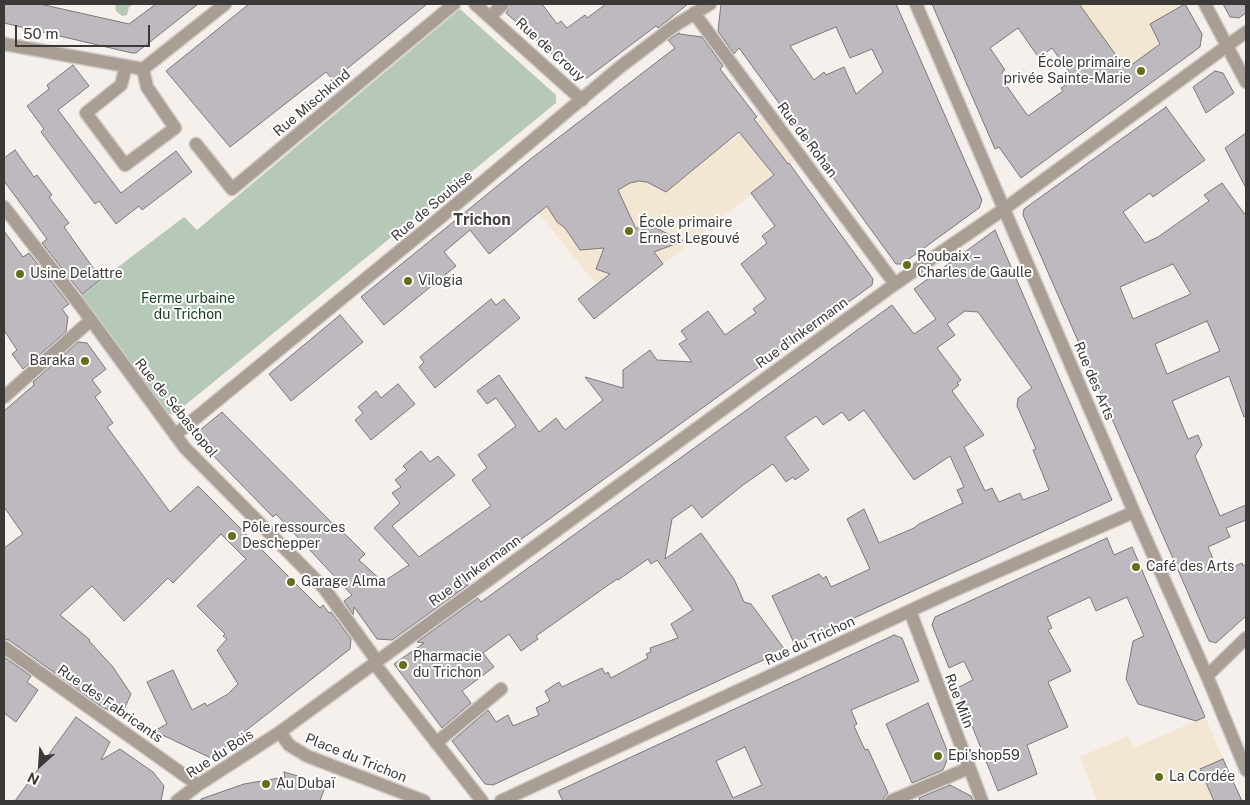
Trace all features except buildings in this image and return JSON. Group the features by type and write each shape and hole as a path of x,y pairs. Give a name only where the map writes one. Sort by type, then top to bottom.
{"street":[{"path":"4,44 143,69 225,4"},
{"name":"Rue Mischkind","path":"196,144 232,189 454,4"},
{"name":"Rue de Crouy","path":"475,4 582,100"},
{"path":"490,18 503,4"},
{"name":"Rue de Soubise","path":"175,435 436,222 643,49 674,26 710,4"},
{"name":"Rue des Arts","path":"916,4 1246,770"},
{"path":"1205,4 1246,82"},
{"name":"Rue de Rohan","path":"694,13 895,284"},
{"name":"Rue d'Inkermann","path":"376,662 895,284 1004,209 1246,32"},
{"path":"126,66 121,84 86,113 125,165 175,128 147,87 143,69"},
{"name":"Rue de Sébastopol","path":"4,207 175,435 195,458 324,588 376,662"},
{"path":"4,397 90,320"},
{"name":"Rue du Trichon","path":"501,801 910,611 1134,512"},
{"name":"Rue Miln","path":"910,611 982,801"},
{"path":"1207,676 1246,638"},
{"name":"Rue des Fabricants","path":"4,647 198,785"},
{"path":"376,662 482,801"},
{"name":"Place du Trichon","path":"376,662 280,732 289,745 304,755 424,801"},
{"path":"436,743 501,689"},
{"name":"Rue du Bois","path":"177,801 198,785 280,732"},
{"path":"891,801 968,768"}],"shaded area":[{"name":"École primaire privée Sainte-Marie","path":"1067,4 1186,4 1203,34 1200,47 1133,96"},
{"name":"École primaire Ernest Legouvé","path":"655,63 722,148 761,118 794,161 612,304 509,177"},
{"name":"La Cordée","path":"1205,717 1241,799 1236,801 1097,801 1080,757 1128,736 1134,748"}],"green space":[{"path":"115,4 134,4 129,7 127,15 122,16 116,11"},
{"name":"Ferme urbaine du Trichon","path":"460,9 556,95 556,103 173,415 168,413 81,295 184,217 197,230"}],"place":[{"name":"École primaire privée Sainte-Marie","path":"1141,71"},
{"name":"École primaire Ernest Legouvé","path":"629,231"},
{"name":"Roubaix – Charles de Gaulle","path":"907,265"},
{"name":"Usine Delattre","path":"20,274"},
{"name":"Vilogia","path":"408,281"},
{"name":"Baraka","path":"85,361"},
{"name":"Pôle ressources Deschepper","path":"232,536"},
{"name":"Café des Arts","path":"1136,567"},
{"name":"Garage Alma","path":"291,582"},
{"name":"Pharmacie du Trichon","path":"403,665"},
{"name":"Epi'shop59","path":"938,756"},
{"name":"La Cordée","path":"1159,777"},
{"name":"Au Dubaï","path":"266,784"}],"district":[{"name":"Trichon","path":"482,220"}]}
